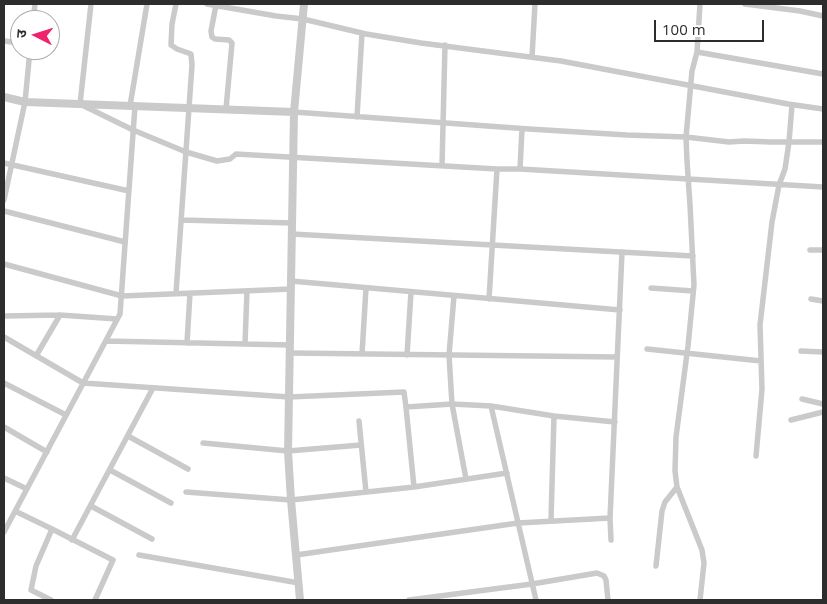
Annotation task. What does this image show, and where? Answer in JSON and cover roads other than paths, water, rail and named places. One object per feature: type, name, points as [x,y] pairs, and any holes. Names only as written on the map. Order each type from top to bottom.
[{"type":"street","points":[[80,104],[90,4]]},
{"type":"street","points":[[4,532],[120,314],[133,130],[132,106],[146,4]]},
{"type":"street","points":[[176,4],[170,45],[191,54],[192,65],[176,293]]},
{"type":"street","points":[[207,4],[303,19],[362,33],[421,43],[532,57],[792,105],[823,109]]},
{"type":"street","points":[[300,600],[290,500],[288,451],[294,112],[304,4]]},
{"type":"street","points":[[532,57],[535,4]]},
{"type":"street","points":[[700,4],[686,137],[693,256],[693,291],[676,437],[675,471],[676,487],[702,550],[704,563],[700,600]]},
{"type":"street","points":[[745,4],[823,16]]},
{"type":"street","points":[[216,5],[211,31],[212,36],[215,39],[229,40],[232,43],[226,109]]},
{"type":"street","points":[[357,116],[362,33]]},
{"type":"street","points":[[442,166],[445,45]]},
{"type":"street","points":[[696,52],[823,74]]},
{"type":"street","points":[[4,200],[25,102],[29,60]]},
{"type":"street","points":[[4,97],[25,102],[294,112],[522,129],[686,137],[729,142],[823,142]]},
{"type":"street","points":[[80,104],[133,130],[186,152],[217,161],[230,159],[236,154],[823,187]]},
{"type":"street","points":[[756,456],[762,389],[760,325],[772,222],[789,142],[792,105]]},
{"type":"street","points":[[520,169],[522,129]]},
{"type":"street","points":[[4,163],[129,191]]},
{"type":"street","points":[[489,299],[497,169]]},
{"type":"street","points":[[4,211],[125,242]]},
{"type":"street","points":[[181,220],[292,223]]},
{"type":"street","points":[[292,234],[693,256]]},
{"type":"street","points":[[810,250],[823,250]]},
{"type":"street","points":[[611,540],[610,518],[622,252]]},
{"type":"street","points":[[4,264],[122,296],[247,291],[291,285],[366,288],[620,310]]},
{"type":"street","points":[[362,354],[366,288]]},
{"type":"street","points":[[651,288],[693,291]]},
{"type":"street","points":[[245,344],[247,291]]},
{"type":"street","points":[[407,355],[411,292]]},
{"type":"street","points":[[187,343],[190,293]]},
{"type":"street","points":[[454,296],[449,355],[452,404],[466,479]]},
{"type":"street","points":[[811,299],[823,301]]},
{"type":"street","points":[[4,316],[60,315],[117,319]]},
{"type":"street","points":[[36,356],[60,315]]},
{"type":"street","points":[[4,337],[83,383],[289,397],[404,392],[414,487]]},
{"type":"street","points":[[106,341],[245,344],[362,354],[618,357]]},
{"type":"street","points":[[647,349],[761,362]]},
{"type":"street","points":[[801,351],[823,352]]},
{"type":"street","points":[[4,383],[66,415]]},
{"type":"street","points":[[72,540],[153,388]]},
{"type":"street","points":[[802,399],[823,404]]},
{"type":"street","points":[[406,407],[452,404],[491,406],[554,416],[614,422]]},
{"type":"street","points":[[491,406],[536,600]]},
{"type":"street","points":[[791,420],[823,412]]},
{"type":"street","points":[[551,520],[554,416]]},
{"type":"street","points":[[359,421],[366,492]]},
{"type":"street","points":[[4,427],[47,452]]},
{"type":"street","points":[[128,436],[188,468]]},
{"type":"street","points":[[203,443],[288,451],[361,445]]},
{"type":"street","points":[[110,470],[171,503]]},
{"type":"street","points":[[186,492],[290,500],[414,487],[507,473]]},
{"type":"street","points":[[4,478],[27,489]]},
{"type":"street","points":[[656,566],[662,511],[665,502],[676,487]]},
{"type":"street","points":[[91,506],[152,539]]},
{"type":"street","points":[[15,511],[113,560],[96,600]]},
{"type":"street","points":[[296,555],[518,523],[610,518]]},
{"type":"street","points":[[51,600],[41,598],[31,590],[36,566],[52,529]]},
{"type":"street","points":[[139,555],[299,583]]},
{"type":"street","points":[[409,600],[532,584],[597,573],[604,576],[606,580],[608,600]]}]
